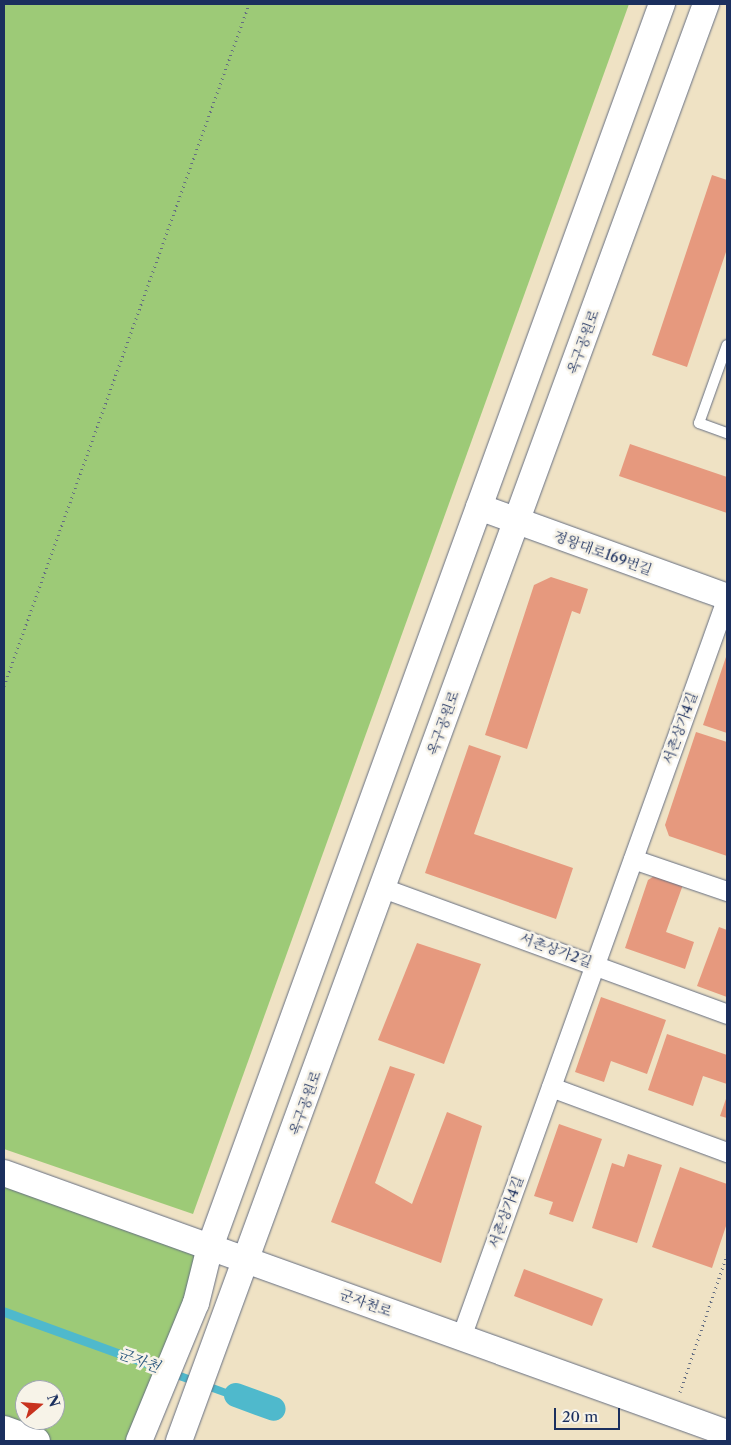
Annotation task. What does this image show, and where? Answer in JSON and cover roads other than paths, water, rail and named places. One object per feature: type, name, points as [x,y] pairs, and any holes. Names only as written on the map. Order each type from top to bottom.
[{"type":"street","points":[[145,1430],[196,1303],[210,1247],[662,4]]},
{"type":"street","name":"옥구공원로","points":[[182,1435],[706,4]]},
{"type":"street","name":"정왕대로169번길","points":[[479,507],[727,597]]},
{"type":"street","name":"서촌상가4길","points":[[461,1337],[727,597]]},
{"type":"street","points":[[633,859],[727,891]]},
{"type":"street","name":"서촌상가2길","points":[[383,888],[595,964],[727,1014]]},
{"type":"street","points":[[551,1087],[727,1152]]},
{"type":"street","name":"군자천로","points":[[4,1173],[727,1433]]},
{"type":"street","points":[[4,1429],[37,1441]]},
{"type":"lane","points":[[727,345],[699,423],[727,434]]},
{"type":"water","points":[[4,1307],[267,1404],[265,1411],[4,1317]]},
{"type":"waterway","name":"군자천","points":[[236,1395],[274,1409]]}]
